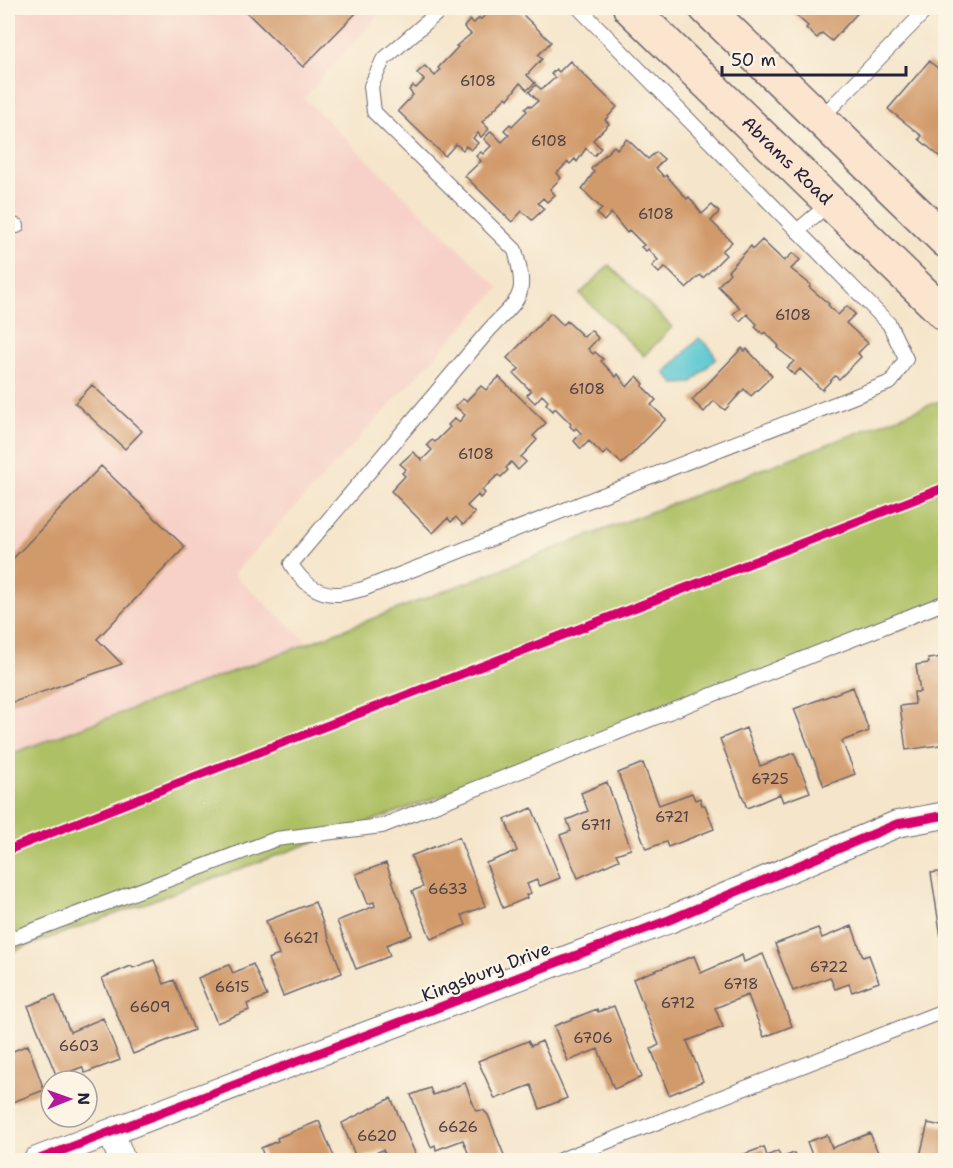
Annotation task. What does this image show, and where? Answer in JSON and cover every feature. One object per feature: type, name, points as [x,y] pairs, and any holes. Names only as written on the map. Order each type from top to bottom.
[{"type":"main road","name":"Abrams Road","points":[[630,8],[945,315]]},
{"type":"main road","points":[[706,8],[945,241]]},
{"type":"street","name":"Kingsbury Drive","points":[[37,1161],[669,920],[897,824],[945,815]]},
{"type":"street","points":[[111,1132],[122,1161]]},
{"type":"lane","points":[[443,8],[383,60],[371,87],[374,112],[515,250],[523,276],[519,298],[489,330],[291,564],[300,579],[318,590],[338,595],[363,589],[891,382],[906,358],[889,324],[579,8]]},
{"type":"lane","points":[[820,119],[928,8]]},
{"type":"lane","points":[[797,231],[830,203]]},
{"type":"lane","points":[[8,940],[276,839],[382,826],[945,602]]},
{"type":"lane","points":[[560,1161],[945,1010]]},
{"type":"shaded area","points":[[8,8],[385,8],[304,98],[499,288],[233,574],[309,643],[8,755]]},
{"type":"green space","points":[[609,265],[672,327],[644,356],[580,294]]},
{"type":"green space","points":[[945,399],[945,613],[8,953],[8,755],[309,643]]},
{"type":"water","points":[[699,338],[711,349],[716,358],[691,383],[675,384],[665,373]]},
{"type":"building","points":[[242,8],[361,8],[303,67]]},
{"type":"building","points":[[494,8],[516,8],[551,42],[538,55],[542,59],[527,75],[535,83],[527,90],[520,83],[508,99],[506,97],[482,122],[489,129],[481,137],[478,133],[473,138],[478,143],[471,150],[466,146],[463,150],[456,144],[445,156],[398,111],[413,95],[409,90],[413,86],[416,88],[424,80],[417,73],[425,66],[435,76],[440,70],[438,68],[458,47],[456,46],[471,34],[464,27],[470,20],[474,23]]},
{"type":"building","points":[[788,8],[862,8],[832,41],[822,33],[817,38],[806,28],[808,26]]},
{"type":"building","points":[[570,61],[617,107],[605,120],[609,124],[593,140],[601,148],[594,156],[586,148],[577,162],[575,159],[570,164],[568,162],[557,173],[561,178],[550,189],[555,195],[547,202],[543,198],[538,203],[544,209],[532,220],[522,211],[512,222],[465,176],[481,161],[476,156],[481,152],[483,154],[491,146],[484,139],[491,131],[502,142],[509,135],[504,130],[510,124],[512,126],[527,111],[525,109],[529,105],[531,107],[538,101],[529,92],[536,85],[541,89],[547,85],[555,78],[551,74],[556,69],[559,72]]},
{"type":"building","points":[[929,61],[946,75],[946,162],[919,139],[922,136],[888,109]]},
{"type":"building","points":[[627,139],[648,159],[656,152],[664,159],[656,168],[664,177],[666,175],[687,199],[689,197],[702,214],[712,205],[719,212],[711,221],[732,242],[722,251],[726,255],[703,278],[700,275],[686,288],[665,267],[659,273],[652,266],[658,260],[648,249],[646,251],[641,247],[644,245],[629,230],[627,233],[611,213],[604,221],[597,214],[602,209],[582,189],[594,172],[591,169],[614,146],[617,149]]},
{"type":"building","points":[[762,240],[784,261],[793,253],[800,260],[791,269],[811,285],[809,287],[838,315],[847,306],[855,314],[846,323],[868,343],[858,353],[861,357],[839,379],[835,376],[822,390],[800,369],[794,375],[787,368],[794,361],[777,348],[779,346],[765,332],[763,334],[755,327],[757,324],[747,314],[740,321],[733,314],[740,308],[718,286],[730,273],[728,271],[751,246],[753,249]]},
{"type":"building","points":[[551,313],[563,325],[567,321],[584,337],[591,330],[598,338],[588,349],[603,359],[601,361],[616,377],[618,374],[627,387],[637,376],[644,384],[642,386],[656,400],[651,405],[666,419],[622,464],[607,450],[603,455],[589,441],[581,449],[574,441],[581,433],[576,428],[574,430],[555,408],[553,411],[546,404],[548,401],[542,395],[535,403],[527,395],[531,391],[514,374],[519,369],[507,358]]},
{"type":"building","points":[[742,348],[745,351],[747,349],[772,376],[751,396],[744,389],[725,410],[714,401],[704,412],[692,400]]},
{"type":"building","points":[[499,377],[546,423],[533,436],[537,440],[521,457],[526,462],[518,470],[511,462],[506,468],[508,470],[501,477],[498,475],[482,490],[485,493],[480,498],[478,495],[467,506],[475,513],[463,525],[456,517],[451,522],[448,518],[433,533],[391,491],[405,476],[402,473],[406,469],[400,464],[413,452],[422,460],[432,450],[427,445],[432,440],[435,442],[450,427],[448,425],[455,418],[459,422],[465,415],[455,406],[463,399],[466,401],[481,386],[486,390]]},
{"type":"building","points":[[92,385],[142,431],[125,449],[75,403]]},
{"type":"building","points":[[101,466],[185,547],[97,639],[122,664],[8,704],[8,564]]},
{"type":"building","points":[[944,657],[946,744],[906,750],[900,706],[915,704],[914,692],[920,692],[916,665],[929,663],[928,659]]},
{"type":"building","points":[[853,687],[869,731],[842,741],[855,774],[824,786],[794,709]]},
{"type":"building","points":[[746,728],[760,766],[794,753],[810,792],[783,802],[780,794],[747,808],[720,739]]},
{"type":"building","points":[[643,763],[659,805],[692,793],[695,800],[700,798],[702,805],[705,805],[714,829],[668,847],[666,842],[646,849],[618,773]]},
{"type":"building","points":[[607,782],[631,849],[616,854],[619,860],[578,878],[560,835],[571,831],[567,820],[588,811],[581,793]]},
{"type":"building","points":[[532,808],[560,878],[540,886],[537,880],[527,884],[531,893],[526,895],[527,898],[503,908],[486,863],[517,851],[505,819]]},
{"type":"building","points":[[459,837],[485,906],[462,915],[466,925],[431,939],[412,891],[423,887],[411,856]]},
{"type":"building","points":[[386,863],[412,935],[386,945],[390,956],[356,969],[337,921],[375,906],[374,902],[368,904],[356,874]]},
{"type":"building","points":[[946,871],[946,950],[943,950],[931,873]]},
{"type":"building","points":[[315,902],[342,973],[283,996],[268,959],[279,955],[266,921]]},
{"type":"building","points":[[852,926],[863,957],[869,955],[879,982],[852,992],[849,984],[835,989],[830,977],[793,991],[775,944],[818,928],[822,938]]},
{"type":"building","points":[[763,954],[792,1026],[764,1037],[748,995],[715,1008],[723,1027],[687,1041],[703,1081],[669,1095],[651,1049],[659,1045],[633,979],[694,956],[701,973],[742,955],[744,962]]},
{"type":"building","points":[[154,960],[164,984],[174,980],[194,1030],[133,1054],[102,978],[131,966],[133,968]]},
{"type":"building","points":[[253,964],[267,996],[247,1004],[249,1010],[217,1023],[198,978],[229,965],[233,973]]},
{"type":"building","points":[[55,995],[70,1032],[103,1018],[120,1060],[96,1069],[83,1069],[82,1067],[54,1069],[28,1006]]},
{"type":"building","points":[[614,1006],[642,1077],[614,1089],[598,1049],[568,1061],[554,1026],[597,1009],[598,1012]]},
{"type":"building","points":[[528,1041],[531,1046],[542,1041],[567,1098],[540,1109],[531,1085],[495,1099],[478,1061]]},
{"type":"building","points":[[28,1045],[39,1076],[39,1092],[8,1104],[8,1064],[11,1062],[8,1053]]},
{"type":"building","points":[[465,1083],[476,1111],[483,1110],[488,1115],[506,1160],[471,1160],[463,1140],[436,1150],[435,1145],[431,1147],[411,1095],[430,1088],[433,1095]]},
{"type":"building","points":[[391,1098],[418,1160],[388,1160],[383,1150],[357,1160],[342,1123]]},
{"type":"building","points":[[319,1121],[334,1157],[325,1160],[265,1160],[261,1148],[278,1141],[277,1138]]},
{"type":"building","points":[[928,1123],[946,1127],[946,1160],[919,1160]]},
{"type":"building","points":[[870,1133],[881,1160],[814,1160],[807,1142],[827,1135],[832,1148]]},
{"type":"building","points":[[764,1147],[767,1156],[778,1151],[781,1158],[794,1153],[797,1160],[728,1160]]},
{"type":"cycle path","points":[[8,850],[946,487]]},
{"type":"cycle path","points":[[37,1160],[669,920],[897,824],[946,815]]}]
